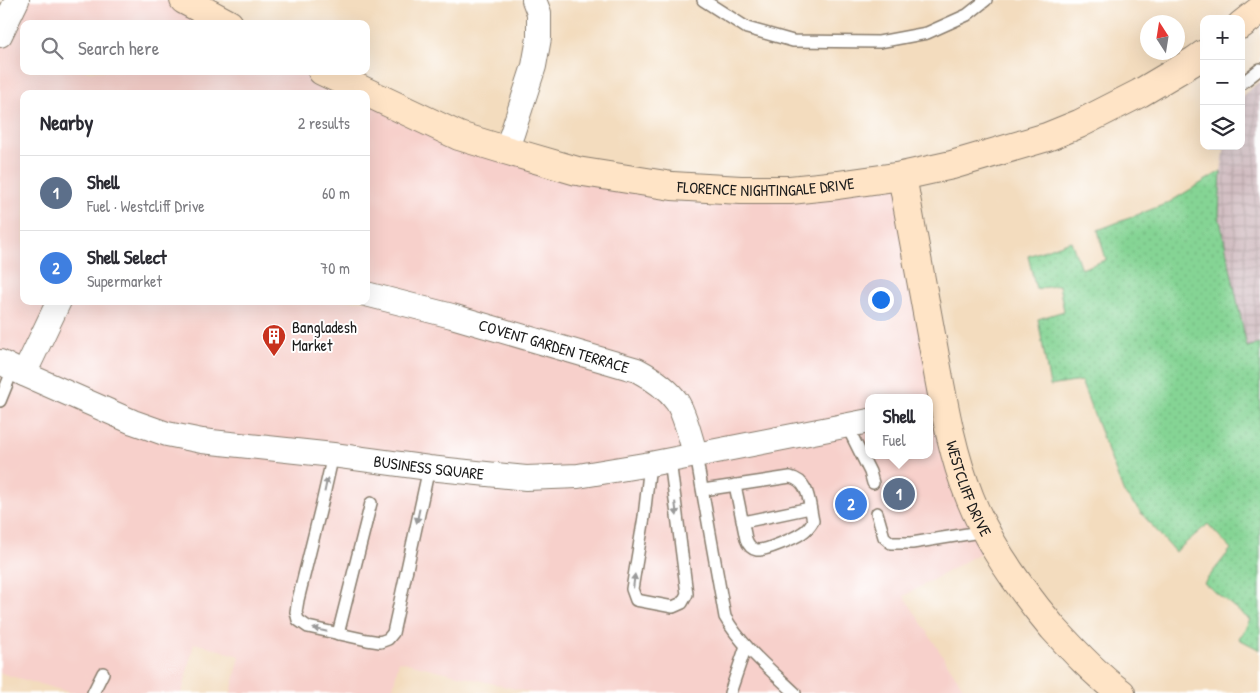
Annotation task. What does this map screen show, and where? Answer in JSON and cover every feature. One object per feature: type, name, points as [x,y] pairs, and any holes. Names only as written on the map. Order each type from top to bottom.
[{"type":"street","points":[[0,35],[17,0]]},
{"type":"street","points":[[184,0],[222,20]]},
{"type":"street","points":[[505,150],[534,66],[539,38],[539,13],[534,0]]},
{"type":"street","points":[[1245,22],[1260,10]]},
{"type":"street","name":"FLORENCE NIGHTINGALE DRIVE","points":[[370,94],[459,136],[577,171],[672,186],[741,190],[790,190],[838,186],[902,176],[952,165],[1047,136],[1079,124],[1140,93],[1200,57]]},
{"type":"street","name":"FLORENCE NIGHTINGALE DRIVE","points":[[330,75],[362,90]]},
{"type":"street","name":"WESTCLIFF DRIVE","points":[[902,176],[936,406],[970,499],[1010,573],[1036,608],[1067,643],[1111,686],[1122,693]]},
{"type":"street","name":"COVENT GARDEN TERRACE","points":[[370,295],[452,316],[637,370],[657,382],[677,403],[686,422],[696,455]]},
{"type":"street","points":[[12,369],[56,305]]},
{"type":"street","name":"BUSINESS SQUARE","points":[[12,369],[133,422],[167,434],[202,441],[526,478],[578,476],[858,423]]},
{"type":"lane","points":[[703,0],[747,28],[793,41],[879,42],[927,33],[968,15],[986,0]]},
{"type":"lane","points":[[1245,81],[1260,69]]},
{"type":"lane","points":[[0,401],[12,369]]},
{"type":"lane","points":[[858,423],[865,452]]},
{"type":"lane","points":[[332,455],[298,600],[296,612],[298,620],[308,627],[380,642],[388,639],[393,633],[429,468]]},
{"type":"lane","points":[[696,455],[725,617],[734,632],[746,646],[795,693]]},
{"type":"lane","points":[[867,459],[873,483]]},
{"type":"lane","points":[[660,462],[687,594],[682,603],[673,607],[636,600],[632,589],[660,462]]},
{"type":"lane","points":[[703,490],[735,485],[790,477],[797,478],[803,484],[807,493],[813,521],[803,533],[773,546],[760,550],[754,549],[749,546],[746,539],[735,485]]},
{"type":"lane","points":[[338,634],[371,503]]},
{"type":"lane","points":[[742,522],[810,508]]},
{"type":"lane","points":[[877,513],[884,537],[891,543],[912,543],[986,531]]},
{"type":"lane","points":[[730,693],[746,646]]},
{"type":"lane","points":[[94,693],[103,673]]},
{"type":"lane","points":[[778,693],[782,681]]},
{"type":"shaded area","points":[[18,0],[184,0],[222,20],[20,20],[20,75],[332,75],[364,90],[20,90],[20,305],[370,305],[370,93],[430,121],[672,186],[903,175],[945,405],[996,544],[904,596],[968,693],[532,693],[399,661],[392,693],[231,693],[240,656],[194,643],[182,693],[72,693],[0,673],[0,36]]},
{"type":"shaded area","points":[[1260,81],[1260,344],[1247,347],[1219,216],[1221,171],[1224,150],[1245,150],[1245,94]]},
{"type":"green space","points":[[1221,171],[1219,216],[1247,347],[1260,344],[1260,650],[1239,639],[1250,620],[1204,583],[1231,549],[1208,524],[1175,552],[1124,493],[1081,381],[1050,386],[1038,319],[1064,311],[1059,285],[1036,289],[1028,256],[1071,241],[1081,269],[1106,260],[1098,230],[1168,203]]},
{"type":"place","name":"Bangladesh Market","points":[[274,357]]},
{"type":"place","name":"Shell","points":[[899,494]]},
{"type":"place","name":"Shell Select","points":[[851,504]]}]
